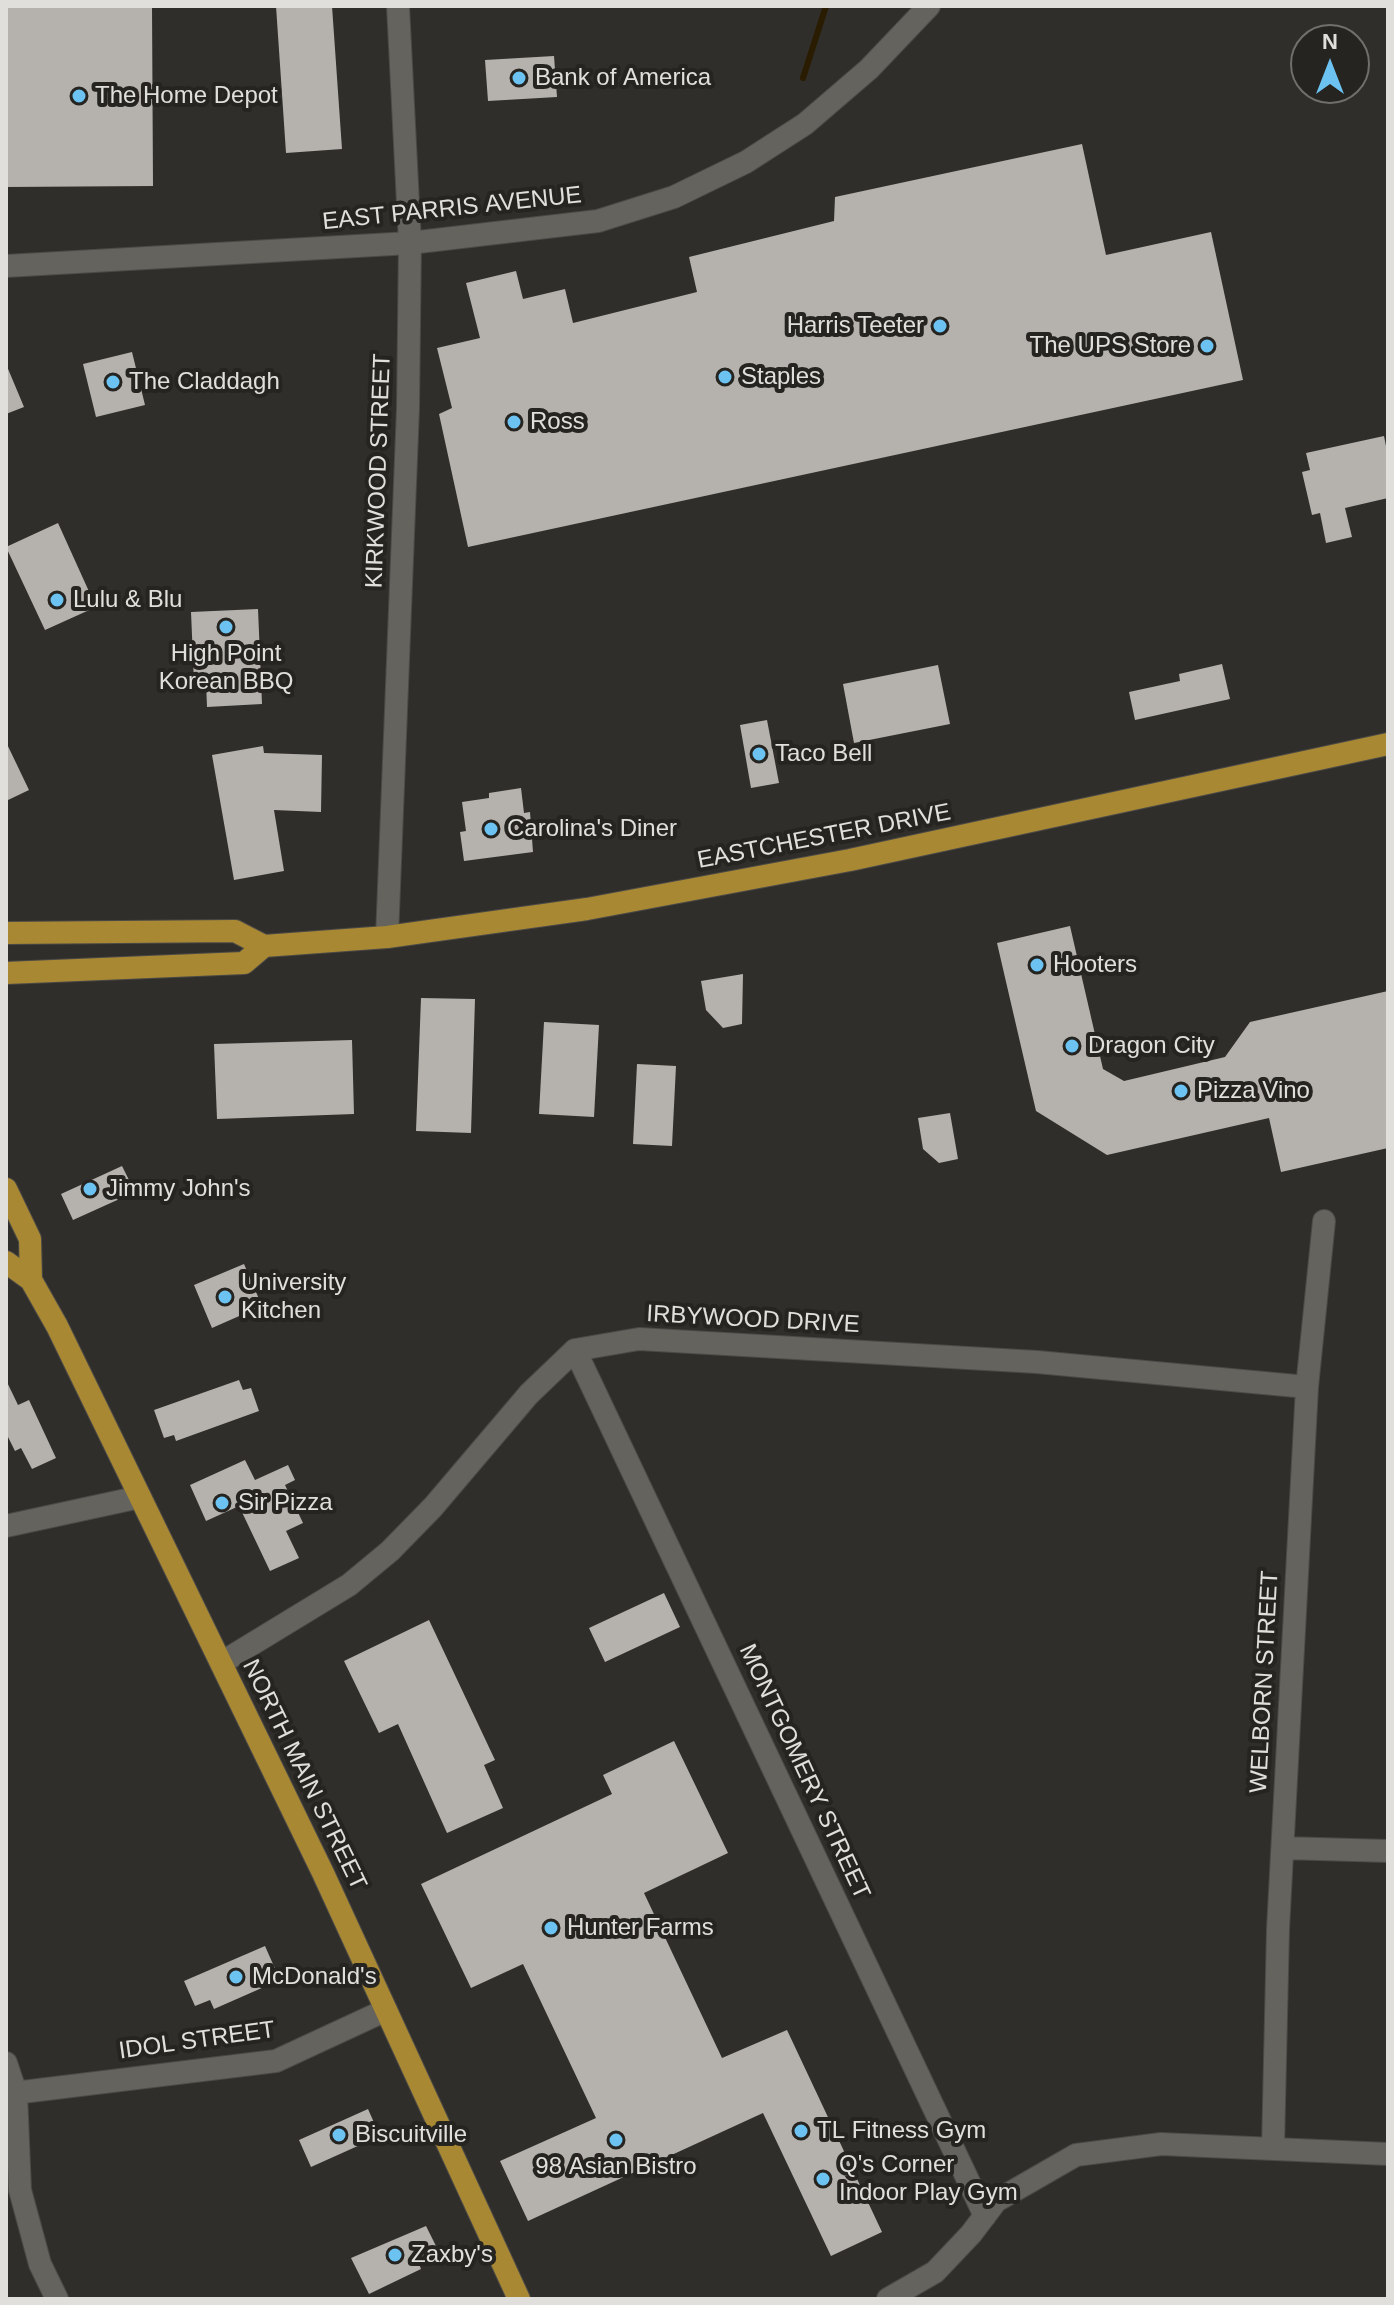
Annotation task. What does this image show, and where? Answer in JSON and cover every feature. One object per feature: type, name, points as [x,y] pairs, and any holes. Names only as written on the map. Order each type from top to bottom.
[{"type":"main road","name":"EASTCHESTER DRIVE","points":[[6,933],[235,931],[264,946],[387,937],[587,909],[838,862],[1388,744]]},
{"type":"main road","name":"EASTCHESTER DRIVE","points":[[6,973],[244,963],[264,946]]},
{"type":"main road","points":[[6,981],[52,981],[65,972]]},
{"type":"main road","name":"NORTH MAIN STREET","points":[[6,1189],[30,1239],[31,1280],[221,1663],[519,2299]]},
{"type":"main road","name":"NORTH MAIN STREET","points":[[6,1262],[31,1280]]},
{"type":"street","name":"KIRKWOOD STREET","points":[[387,937],[408,408],[410,243],[398,6]]},
{"type":"street","name":"EAST PARRIS AVENUE","points":[[6,266],[410,243],[575,225],[674,197],[746,162],[805,124],[869,69],[929,6]]},
{"type":"street","name":"WELBORN STREET","points":[[1273,2148],[1283,1848],[1307,1387],[1324,1221]]},
{"type":"street","name":"IRBYWOOD DRIVE","points":[[575,1350],[639,1339],[1037,1362],[1307,1387]]},
{"type":"street","points":[[221,1663],[349,1585],[390,1551],[433,1507],[529,1394],[575,1350]]},
{"type":"street","name":"MONTGOMERY STREET","points":[[575,1350],[985,2216]]},
{"type":"street","points":[[6,1526],[140,1497]]},
{"type":"street","points":[[1283,1848],[1388,1851]]},
{"type":"street","name":"IDOL STREET","points":[[11,2094],[276,2061],[386,2010]]},
{"type":"street","points":[[6,2063],[20,2190],[40,2264],[57,2299]]},
{"type":"street","points":[[888,2299],[935,2272],[996,2201],[1076,2155],[1161,2144],[1388,2154]]},
{"type":"building","name":"The Home Depot","points":[[6,6],[152,6],[153,186],[6,187]]},
{"type":"building","points":[[276,6],[332,6],[342,149],[286,153]]},
{"type":"building","points":[[554,56],[557,97],[488,101],[485,60]]},
{"type":"building","points":[[1082,144],[1106,255],[1211,232],[1243,380],[468,547],[439,414],[452,408],[437,348],[480,338],[466,283],[516,271],[523,299],[565,289],[573,323],[697,292],[689,257],[834,221],[835,197]]},
{"type":"building","points":[[132,352],[145,405],[96,417],[83,364]]},
{"type":"building","points":[[6,364],[24,407],[6,414]]},
{"type":"building","points":[[1384,436],[1388,456],[1388,498],[1345,508],[1352,537],[1326,543],[1320,513],[1312,515],[1302,472],[1310,470],[1306,453]]},
{"type":"building","points":[[58,523],[96,607],[45,630],[6,547]]},
{"type":"building","points":[[258,609],[262,704],[207,707],[206,682],[194,682],[191,612]]},
{"type":"building","points":[[1222,664],[1230,699],[1135,720],[1129,692],[1180,681],[1179,674]]},
{"type":"building","points":[[938,665],[950,724],[854,743],[843,684]]},
{"type":"building","name":"Taco Bell","points":[[767,720],[779,783],[751,788],[740,725]]},
{"type":"building","points":[[6,742],[29,790],[6,801]]},
{"type":"building","points":[[263,746],[264,753],[322,755],[321,812],[274,810],[284,871],[234,880],[212,755]]},
{"type":"building","points":[[521,788],[524,813],[530,812],[533,852],[464,861],[460,832],[466,831],[462,802],[489,798],[489,793]]},
{"type":"building","points":[[1070,926],[1103,1069],[1124,1081],[1225,1057],[1250,1022],[1388,991],[1388,1148],[1281,1172],[1269,1118],[1107,1155],[1036,1111],[997,943]]},
{"type":"building","points":[[743,974],[742,1024],[723,1028],[706,1010],[701,981]]},
{"type":"building","points":[[421,998],[475,999],[471,1133],[416,1131]]},
{"type":"building","points":[[544,1022],[599,1025],[594,1117],[539,1114]]},
{"type":"building","points":[[352,1040],[354,1114],[217,1119],[214,1044]]},
{"type":"building","points":[[637,1064],[676,1066],[672,1146],[633,1144]]},
{"type":"building","points":[[950,1113],[958,1159],[939,1163],[923,1149],[918,1118]]},
{"type":"building","points":[[122,1166],[135,1192],[73,1220],[61,1194]]},
{"type":"building","points":[[244,1264],[262,1306],[212,1328],[194,1285]]},
{"type":"building","points":[[6,1380],[18,1405],[29,1400],[56,1458],[32,1469],[21,1448],[15,1451],[6,1433]]},
{"type":"building","points":[[239,1380],[243,1390],[251,1388],[259,1411],[176,1441],[174,1435],[164,1438],[154,1410]]},
{"type":"building","points":[[245,1460],[255,1480],[288,1465],[295,1480],[285,1485],[303,1523],[286,1531],[299,1558],[270,1571],[239,1506],[206,1521],[190,1485]]},
{"type":"building","points":[[664,1593],[680,1627],[605,1662],[589,1628]]},
{"type":"building","points":[[429,1620],[495,1760],[484,1765],[503,1808],[447,1833],[398,1724],[379,1733],[344,1661]]},
{"type":"building","name":"Hunter Farms","points":[[674,1741],[728,1853],[644,1893],[722,2058],[787,2030],[882,2232],[831,2256],[763,2113],[528,2221],[500,2161],[596,2118],[523,1964],[471,1988],[421,1884],[612,1794],[603,1775]]},
{"type":"building","points":[[265,1946],[280,1980],[214,2009],[210,2000],[195,2006],[184,1981]]},
{"type":"building","points":[[368,2109],[380,2136],[311,2167],[299,2140]]},
{"type":"building","points":[[426,2226],[440,2254],[419,2264],[421,2269],[369,2294],[351,2258]]},
{"type":"waterway","points":[[803,78],[826,6]]},
{"type":"place","name":"Bank of America","points":[[519,78]]},
{"type":"place","name":"The Home Depot","points":[[79,96]]},
{"type":"place","name":"Harris Teeter","points":[[940,326]]},
{"type":"place","name":"The UPS Store","points":[[1207,346]]},
{"type":"place","name":"Staples","points":[[725,377]]},
{"type":"place","name":"The Claddagh","points":[[113,382]]},
{"type":"place","name":"Ross","points":[[514,422]]},
{"type":"place","name":"Lulu & Blu","points":[[57,600]]},
{"type":"place","name":"High Point Korean BBQ","points":[[226,627]]},
{"type":"place","name":"Taco Bell","points":[[759,754]]},
{"type":"place","name":"Carolina's Diner","points":[[491,829]]},
{"type":"place","name":"Hooters","points":[[1037,965]]},
{"type":"place","name":"Dragon City","points":[[1072,1046]]},
{"type":"place","name":"Pizza Vino","points":[[1181,1091]]},
{"type":"place","name":"Jimmy John's","points":[[90,1189]]},
{"type":"place","name":"University Kitchen","points":[[225,1297]]},
{"type":"place","name":"Sir Pizza","points":[[222,1503]]},
{"type":"place","name":"Hunter Farms","points":[[551,1928]]},
{"type":"place","name":"McDonald's","points":[[236,1977]]},
{"type":"place","name":"TL Fitness Gym","points":[[801,2131]]},
{"type":"place","name":"Biscuitville","points":[[339,2135]]},
{"type":"place","name":"98 Asian Bistro","points":[[616,2140]]},
{"type":"place","name":"Q's Corner Indoor Play Gym","points":[[823,2179]]},
{"type":"place","name":"Zaxby's","points":[[395,2255]]}]
